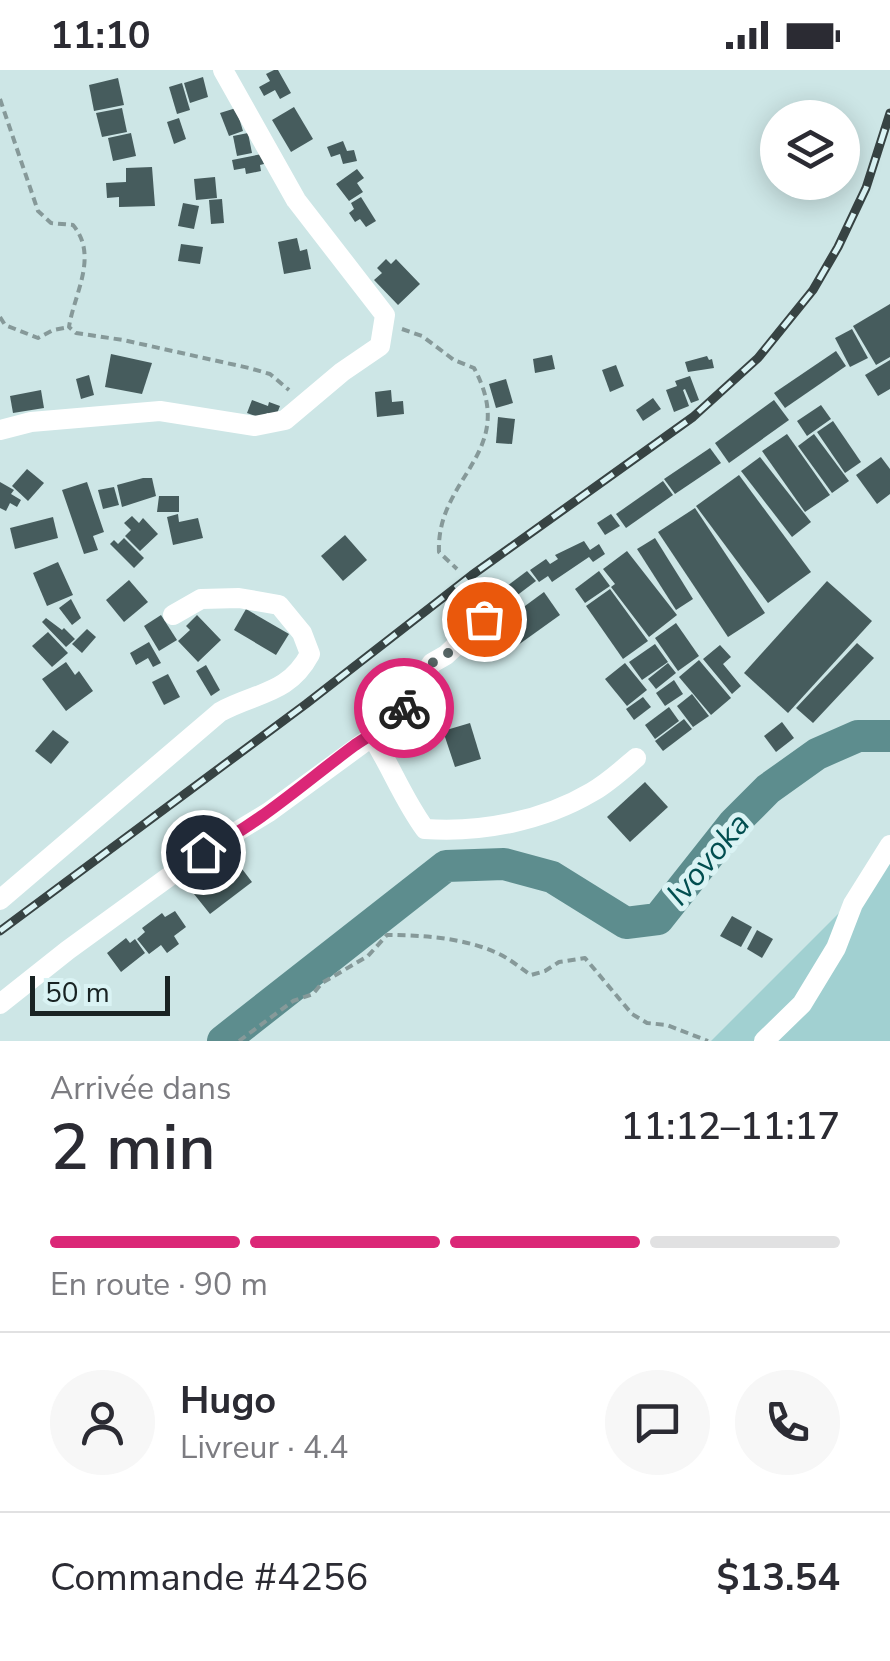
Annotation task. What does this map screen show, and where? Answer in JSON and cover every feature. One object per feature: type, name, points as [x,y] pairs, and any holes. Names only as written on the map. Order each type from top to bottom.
[{"type":"street","points":[[0,430],[46,421],[160,411],[256,426],[286,420],[380,346],[385,316],[296,200],[222,70]]},
{"type":"street","points":[[0,900],[220,712],[277,690],[302,669],[310,654],[302,634],[279,606],[239,598],[201,599],[173,614]]},
{"type":"street","points":[[0,1004],[203,852],[284,801],[396,719],[432,663],[484,619]]},
{"type":"street","points":[[371,735],[405,801],[425,829],[453,830],[508,823],[557,809],[595,791],[636,758]]},
{"type":"street","points":[[764,1041],[802,1004],[836,948],[853,904],[890,845]]},
{"type":"path","points":[[0,99],[38,211],[51,223],[74,224],[81,234],[85,262],[69,328]]},
{"type":"path","points":[[0,317],[5,326],[38,338],[53,330],[69,328],[76,333],[270,374],[302,404]]},
{"type":"path","points":[[384,320],[422,336],[454,360],[474,368],[487,399],[489,414],[483,444],[441,520],[439,552],[456,569]]},
{"type":"path","points":[[239,1041],[293,1001],[313,994],[322,983],[368,956],[387,936],[413,935],[479,946],[531,974],[545,972],[559,962],[584,958],[632,1014],[648,1023],[666,1025],[708,1041]]},
{"type":"shaded area","points":[[890,862],[890,1041],[711,1041]]},
{"type":"building","points":[[278,70],[291,93],[280,99],[275,90],[264,96],[259,87],[270,81],[266,74]]},
{"type":"building","points":[[203,77],[208,97],[190,103],[184,83]]},
{"type":"building","points":[[118,78],[124,105],[94,111],[89,85]]},
{"type":"building","points":[[182,83],[190,110],[177,114],[169,87]]},
{"type":"building","points":[[294,107],[313,139],[291,152],[272,120]]},
{"type":"building","points":[[122,108],[127,132],[102,137],[96,113]]},
{"type":"building","points":[[236,108],[243,131],[229,136],[220,113]]},
{"type":"building","points":[[179,118],[186,139],[174,144],[167,122]]},
{"type":"building","points":[[131,133],[136,156],[113,161],[108,138]]},
{"type":"building","points":[[248,133],[252,153],[237,156],[233,136]]},
{"type":"building","points":[[343,141],[347,151],[354,150],[357,161],[343,164],[340,154],[331,157],[327,147]]},
{"type":"building","points":[[262,154],[261,171],[246,174],[245,168],[234,170],[232,160]]},
{"type":"building","points":[[152,167],[155,206],[119,207],[119,197],[107,198],[106,183],[126,182],[126,168]]},
{"type":"building","points":[[357,169],[364,178],[357,183],[363,192],[349,201],[336,184]]},
{"type":"building","points":[[215,177],[217,198],[196,200],[194,179]]},
{"type":"building","points":[[361,197],[376,221],[366,227],[360,219],[355,222],[349,213],[354,209],[351,203]]},
{"type":"building","points":[[222,199],[224,223],[211,224],[209,200]]},
{"type":"building","points":[[183,203],[199,206],[194,229],[178,226]]},
{"type":"building","points":[[297,238],[300,251],[307,249],[311,269],[284,274],[278,242]]},
{"type":"building","points":[[181,244],[203,247],[200,264],[178,261]]},
{"type":"building","points":[[386,259],[391,264],[396,259],[420,284],[398,305],[374,280],[382,273],[377,268]]},
{"type":"building","points":[[890,304],[890,357],[876,365],[853,326]]},
{"type":"building","points":[[852,329],[868,358],[850,367],[835,338]]},
{"type":"building","points":[[836,351],[846,366],[785,408],[774,393]]},
{"type":"building","points":[[111,354],[152,363],[142,394],[105,387]]},
{"type":"building","points":[[552,355],[555,369],[535,373],[533,359]]},
{"type":"building","points":[[707,356],[714,368],[688,372],[685,362]]},
{"type":"building","points":[[890,360],[890,389],[878,396],[865,375]]},
{"type":"building","points":[[616,365],[624,386],[610,392],[602,370]]},
{"type":"building","points":[[89,375],[94,395],[81,399],[76,379]]},
{"type":"building","points":[[690,376],[699,400],[691,403],[685,389],[689,406],[674,412],[666,390],[677,386],[675,381]]},
{"type":"building","points":[[506,379],[513,403],[496,408],[489,384]]},
{"type":"building","points":[[41,390],[44,408],[13,413],[10,396]]},
{"type":"building","points":[[391,390],[392,402],[403,401],[404,414],[377,417],[375,392]]},
{"type":"building","points":[[653,398],[661,409],[643,421],[636,410]]},
{"type":"building","points":[[252,400],[280,406],[276,416],[267,413],[264,419],[247,413]]},
{"type":"building","points":[[774,400],[789,420],[729,463],[715,443]]},
{"type":"building","points":[[821,405],[831,419],[807,436],[797,421]]},
{"type":"building","points":[[498,417],[515,419],[512,444],[496,443]]},
{"type":"building","points":[[833,421],[861,462],[845,473],[817,432]]},
{"type":"building","points":[[787,434],[830,495],[805,512],[762,451]]},
{"type":"building","points":[[814,434],[849,481],[832,493],[798,446]]},
{"type":"building","points":[[710,448],[721,463],[675,494],[664,479]]},
{"type":"building","points":[[760,457],[811,522],[792,537],[741,471]]},
{"type":"building","points":[[881,457],[890,469],[890,494],[877,504],[856,475]]},
{"type":"building","points":[[27,469],[44,483],[28,501],[12,486]]},
{"type":"building","points":[[739,475],[811,572],[768,603],[696,506]]},
{"type":"building","points":[[152,478],[156,496],[122,507],[117,485]]},
{"type":"building","points":[[663,481],[673,495],[626,528],[616,514]]},
{"type":"building","points":[[0,482],[14,490],[11,494],[21,500],[17,507],[10,503],[6,511],[0,508]]},
{"type":"building","points":[[87,482],[104,532],[93,536],[98,550],[84,554],[62,490]]},
{"type":"building","points":[[114,487],[119,505],[103,509],[98,490]]},
{"type":"building","points":[[159,496],[179,496],[179,512],[157,512]]},
{"type":"building","points":[[695,508],[765,613],[728,637],[658,532]]},
{"type":"building","points":[[178,514],[179,522],[198,518],[203,538],[173,545],[167,517]]},
{"type":"building","points":[[611,514],[620,526],[605,535],[597,523]]},
{"type":"building","points":[[132,516],[139,523],[143,518],[158,534],[140,551],[125,536],[131,530],[124,523]]},
{"type":"building","points":[[53,517],[58,538],[15,549],[10,528]]},
{"type":"building","points":[[345,535],[367,560],[343,581],[321,556]]},
{"type":"building","points":[[124,538],[144,558],[134,568],[110,544],[114,540],[118,544]]},
{"type":"building","points":[[655,538],[693,599],[676,610],[637,549]]},
{"type":"building","points":[[584,541],[590,550],[599,544],[605,554],[593,562],[589,557],[552,582],[548,576],[539,582],[530,570],[546,559],[550,564],[558,559],[555,555]]},
{"type":"building","points":[[627,551],[677,615],[649,637],[611,587],[615,584],[603,569]]},
{"type":"building","points":[[58,562],[73,595],[47,606],[33,573]]},
{"type":"building","points":[[527,571],[536,581],[495,612],[487,601]]},
{"type":"building","points":[[599,571],[610,586],[585,603],[575,589]]},
{"type":"building","points":[[129,580],[148,602],[124,622],[106,600]]},
{"type":"building","points":[[827,581],[872,621],[788,713],[744,673]]},
{"type":"building","points":[[610,589],[648,641],[623,659],[586,606]]},
{"type":"building","points":[[544,592],[560,615],[507,653],[491,631]]},
{"type":"building","points":[[71,599],[81,618],[72,625],[59,608]]},
{"type":"building","points":[[246,609],[289,634],[276,655],[234,630]]},
{"type":"building","points":[[161,615],[177,640],[159,651],[144,626]]},
{"type":"building","points":[[197,615],[221,640],[198,662],[178,641],[190,630],[186,626]]},
{"type":"building","points":[[46,618],[75,639],[66,647],[42,622]]},
{"type":"building","points":[[676,623],[699,656],[678,671],[655,638]]},
{"type":"building","points":[[87,629],[96,637],[82,653],[72,644]]},
{"type":"building","points":[[48,632],[68,653],[52,667],[32,646]]},
{"type":"building","points":[[149,642],[161,663],[153,667],[148,658],[136,665],[130,653]]},
{"type":"building","points":[[857,643],[874,658],[813,723],[796,708]]},
{"type":"building","points":[[655,644],[668,662],[642,680],[629,662]]},
{"type":"building","points":[[720,645],[731,657],[723,664],[741,686],[732,694],[703,659]]},
{"type":"building","points":[[699,660],[731,698],[711,715],[679,677]]},
{"type":"building","points":[[66,662],[75,675],[79,671],[93,691],[66,711],[42,679]]},
{"type":"building","points":[[625,663],[647,690],[627,706],[605,679]]},
{"type":"building","points":[[668,663],[676,673],[656,689],[648,679]]},
{"type":"building","points":[[206,665],[220,690],[211,696],[196,671]]},
{"type":"building","points":[[168,674],[180,697],[164,705],[152,682]]},
{"type":"building","points":[[674,680],[683,694],[665,706],[656,693]]},
{"type":"building","points":[[692,694],[709,716],[693,727],[677,706]]},
{"type":"building","points":[[643,697],[651,707],[634,720],[626,709]]},
{"type":"building","points":[[669,707],[679,721],[655,739],[645,725]]},
{"type":"building","points":[[684,719],[692,729],[663,751],[655,741]]},
{"type":"building","points":[[782,722],[794,738],[776,752],[764,736]]},
{"type":"building","points":[[470,723],[481,759],[455,767],[443,731]]},
{"type":"building","points":[[53,730],[69,742],[51,764],[35,751]]},
{"type":"building","points":[[645,782],[668,807],[630,842],[607,817]]},
{"type":"building","points":[[236,861],[252,882],[210,914],[194,894],[204,886],[200,882],[206,877],[210,881]]},
{"type":"building","points":[[175,911],[186,927],[174,936],[179,944],[167,953],[161,945],[149,954],[137,939],[145,932],[142,928],[162,913],[165,917]]},
{"type":"building","points":[[732,916],[752,927],[741,947],[720,936]]},
{"type":"building","points":[[757,930],[773,939],[762,958],[747,949]]},
{"type":"building","points":[[126,938],[130,943],[135,939],[145,953],[121,972],[107,953]]},
{"type":"waterway","name":"Ivovoka","points":[[223,1041],[446,866],[504,864],[552,877],[626,923],[658,919],[734,823],[768,789],[817,754],[858,736],[890,736]]},
{"type":"railway","points":[[0,931],[306,704],[472,575],[693,417],[758,358],[813,290],[838,247],[866,188],[890,113]]},
{"type":"way so far","points":[[404,708],[432,663],[484,619]]},
{"type":"route","points":[[203,852],[292,796],[396,719],[404,708]]}]
